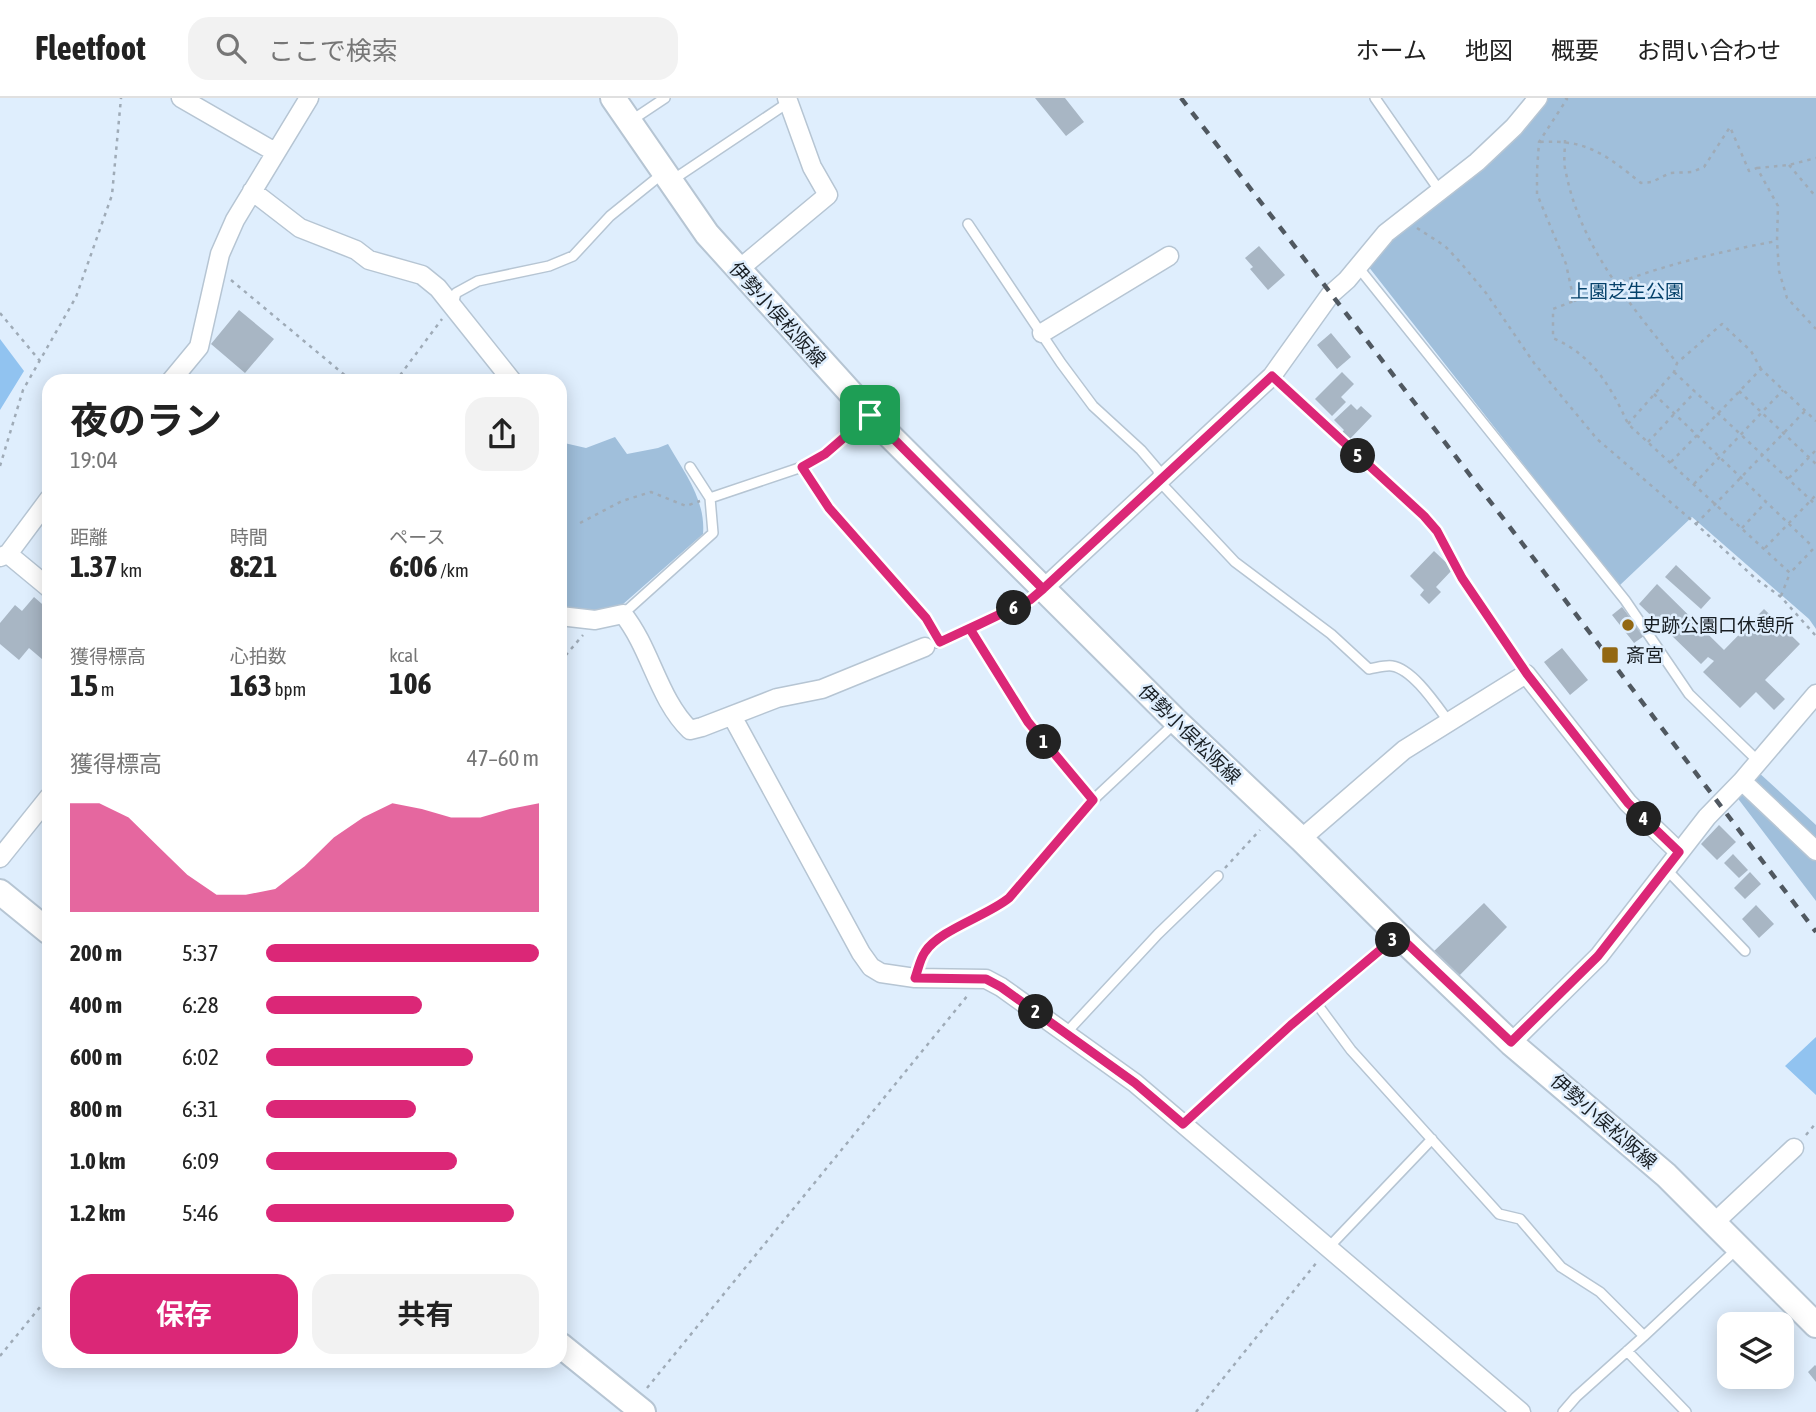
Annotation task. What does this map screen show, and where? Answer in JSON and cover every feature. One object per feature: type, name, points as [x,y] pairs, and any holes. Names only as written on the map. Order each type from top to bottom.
[{"type":"main road","name":"伊勢小俣松阪線","points":[[612,98],[707,234],[870,415],[1177,722],[1398,935],[1511,1042],[1615,1128],[1740,1247],[1816,1325]]},
{"type":"main road","points":[[0,892],[42,926]]},
{"type":"main road","points":[[567,1351],[633,1408]]},
{"type":"street","points":[[181,98],[275,152]]},
{"type":"street","points":[[177,374],[200,346],[220,254],[234,220],[309,98]]},
{"type":"street","points":[[1043,589],[1272,376],[1330,295],[1387,233],[1477,162],[1514,127],[1538,98]]},
{"type":"street","points":[[738,271],[828,195],[812,167],[788,100]]},
{"type":"street","points":[[252,191],[300,228],[356,250],[369,260],[422,275],[438,288],[507,374]]},
{"type":"street","points":[[1042,333],[1169,257]]},
{"type":"street","points":[[42,508],[4,556],[42,583]]},
{"type":"street","points":[[567,616],[595,620],[623,614],[634,627],[677,717],[690,730],[777,698],[822,689],[933,645]]},
{"type":"street","points":[[1301,839],[1404,750],[1527,674],[1628,803],[1679,852]]},
{"type":"street","points":[[1511,1042],[1598,956],[1706,817],[1742,781],[1816,694]]},
{"type":"street","points":[[732,716],[871,967],[881,973],[915,978],[986,979],[1001,987],[1135,1083],[1521,1412]]},
{"type":"street","points":[[1742,781],[1816,851]]},
{"type":"street","points":[[0,858],[42,806]]},
{"type":"street","points":[[1715,1223],[1794,1148]]},
{"type":"lane","points":[[628,122],[665,98]]},
{"type":"lane","points":[[1375,98],[1439,190]]},
{"type":"lane","points":[[453,306],[456,293],[478,281],[549,266],[573,256],[610,216],[788,100]]},
{"type":"lane","points":[[968,224],[1093,406],[1141,450],[1158,470],[1159,481],[1235,562],[1331,634],[1369,669],[1391,665],[1402,669],[1423,688],[1449,722]]},
{"type":"lane","points":[[1358,267],[1625,600],[1689,694],[1758,761]]},
{"type":"lane","points":[[1272,376],[1437,531],[1462,578],[1527,674]]},
{"type":"lane","points":[[710,498],[802,467],[825,454],[870,415]]},
{"type":"lane","points":[[623,614],[713,533],[710,498],[690,467]]},
{"type":"lane","points":[[802,467],[829,508],[926,618],[933,645],[1030,600],[1043,589]]},
{"type":"lane","points":[[970,629],[1028,722],[1093,800]]},
{"type":"lane","points":[[915,978],[925,951],[947,934],[998,907],[1009,898],[1093,800],[1177,722]]},
{"type":"lane","points":[[1666,869],[1745,951]]},
{"type":"lane","points":[[1066,1033],[1158,934],[1217,876]]},
{"type":"lane","points":[[1183,1124],[1291,1025],[1398,935]]},
{"type":"lane","points":[[1317,1004],[1351,1050],[1499,1214],[1520,1219],[1561,1266],[1600,1292],[1644,1336]]},
{"type":"lane","points":[[1328,1248],[1432,1139]]},
{"type":"lane","points":[[1563,1412],[1740,1247]]},
{"type":"lane","points":[[1627,1351],[1686,1412]]},
{"type":"path","points":[[0,466],[23,390],[76,296],[112,195],[121,98]]},
{"type":"path","points":[[1565,98],[1567,99],[1539,142],[1536,172],[1538,194],[1566,264],[1574,301]]},
{"type":"path","points":[[1539,142],[1565,140],[1607,155],[1641,183],[1652,182],[1670,173],[1692,172],[1704,167],[1730,127],[1749,170],[1789,165],[1816,158]]},
{"type":"path","points":[[1565,140],[1565,171],[1581,225],[1615,282],[1677,363]]},
{"type":"path","points":[[1789,165],[1816,197]]},
{"type":"path","points":[[1757,168],[1778,206],[1779,271],[1787,298],[1816,329]]},
{"type":"path","points":[[1405,218],[1423,234],[1445,246],[1460,262],[1486,293],[1534,363],[1597,439],[1756,579],[1781,597],[1816,636]]},
{"type":"path","points":[[1777,241],[1720,252],[1615,282],[1553,309],[1553,338],[1567,344],[1594,367],[1613,391],[1628,424],[1790,573]]},
{"type":"path","points":[[217,269],[343,374]]},
{"type":"path","points":[[401,374],[453,306]]},
{"type":"path","points":[[0,313],[40,361]]},
{"type":"path","points":[[1628,424],[1674,372],[1677,363],[1722,324],[1751,351],[1761,369],[1816,421]]},
{"type":"path","points":[[1671,462],[1761,369]]},
{"type":"path","points":[[1674,372],[1816,505]]},
{"type":"path","points":[[1694,484],[1783,390]]},
{"type":"path","points":[[1739,391],[1816,464]]},
{"type":"path","points":[[1648,442],[1695,392]]},
{"type":"path","points":[[1654,394],[1815,547],[1790,573],[1781,597]]},
{"type":"path","points":[[1696,524],[1805,411]]},
{"type":"path","points":[[1788,478],[1816,450]]},
{"type":"path","points":[[580,523],[622,501],[651,492],[686,506],[710,498]]},
{"type":"path","points":[[1764,549],[1816,495]]},
{"type":"path","points":[[1742,528],[1766,502]]},
{"type":"path","points":[[567,654],[595,620]]},
{"type":"path","points":[[1217,876],[1275,814]]},
{"type":"path","points":[[633,1408],[969,993],[972,978]]},
{"type":"path","points":[[1196,1412],[1328,1248]]},
{"type":"path","points":[[0,1356],[42,1305]]},
{"type":"green space","name":"上園芝生公園","points":[[1547,98],[1816,98],[1816,629],[1809,619],[1692,517],[1619,586],[1368,266],[1385,245]]},
{"type":"green space","points":[[615,437],[627,454],[668,444],[697,498],[703,522],[703,534],[622,605],[592,614],[567,612],[567,444],[586,448]]},
{"type":"green space","points":[[1757,771],[1816,825],[1816,901],[1736,796]]},
{"type":"shaded area","points":[[0,339],[24,371],[0,410]]},
{"type":"shaded area","points":[[1816,1037],[1816,1095],[1785,1066]]},
{"type":"building","points":[[1035,98],[1065,98],[1084,122],[1066,136]]},
{"type":"building","points":[[1259,246],[1285,275],[1268,290],[1250,269],[1253,267],[1245,258]]},
{"type":"building","points":[[239,310],[274,339],[245,373],[211,344]]},
{"type":"building","points":[[1331,333],[1351,357],[1337,369],[1317,345]]},
{"type":"building","points":[[1342,372],[1354,384],[1341,397],[1346,402],[1332,416],[1315,399]]},
{"type":"building","points":[[1351,404],[1357,410],[1361,406],[1372,416],[1347,442],[1339,436],[1344,430],[1334,420]]},
{"type":"building","points":[[1434,551],[1453,569],[1436,587],[1441,592],[1429,604],[1420,595],[1424,590],[1410,576]]},
{"type":"building","points":[[1676,565],[1711,598],[1701,609],[1665,577]]},
{"type":"building","points":[[1657,584],[1724,650],[1764,609],[1800,644],[1765,680],[1785,699],[1774,710],[1756,692],[1740,708],[1703,672],[1714,661],[1708,657],[1701,664],[1639,604]]},
{"type":"building","points":[[34,597],[42,604],[42,659],[29,648],[19,660],[0,644],[0,623],[15,605],[22,611]]},
{"type":"building","name":"史跡公園口休憩所","points":[[1622,607],[1644,636],[1634,643],[1612,615]]},
{"type":"building","points":[[1562,648],[1588,680],[1570,695],[1544,662]]},
{"type":"building","points":[[1719,825],[1736,842],[1717,860],[1701,844]]},
{"type":"building","points":[[1733,854],[1748,870],[1739,878],[1724,863]]},
{"type":"building","points":[[1750,872],[1761,884],[1745,899],[1734,888]]},
{"type":"building","points":[[1484,903],[1507,927],[1456,979],[1431,954]]},
{"type":"building","points":[[1756,905],[1774,924],[1759,938],[1742,919]]},
{"type":"building","points":[[1816,1366],[1816,1382],[1808,1372]]},
{"type":"railway","points":[[1181,98],[1816,932]]},
{"type":"place","name":"史跡公園口休憩所","points":[[1628,625]]},
{"type":"place","name":"斎宮","points":[[1610,655]]},
{"type":"route","points":[[870,415],[825,454],[802,467],[829,508],[926,618],[940,642],[1030,600],[1043,589],[1272,376],[1437,531],[1462,578],[1527,674],[1628,803],[1679,852],[1636,911],[1598,956],[1511,1042],[1398,935],[1291,1025],[1183,1124],[1135,1083],[1001,987],[986,979],[915,978],[925,951],[947,934],[998,907],[1009,898],[1093,800],[1014,703],[970,629],[1030,600],[1043,589],[870,415]]}]
